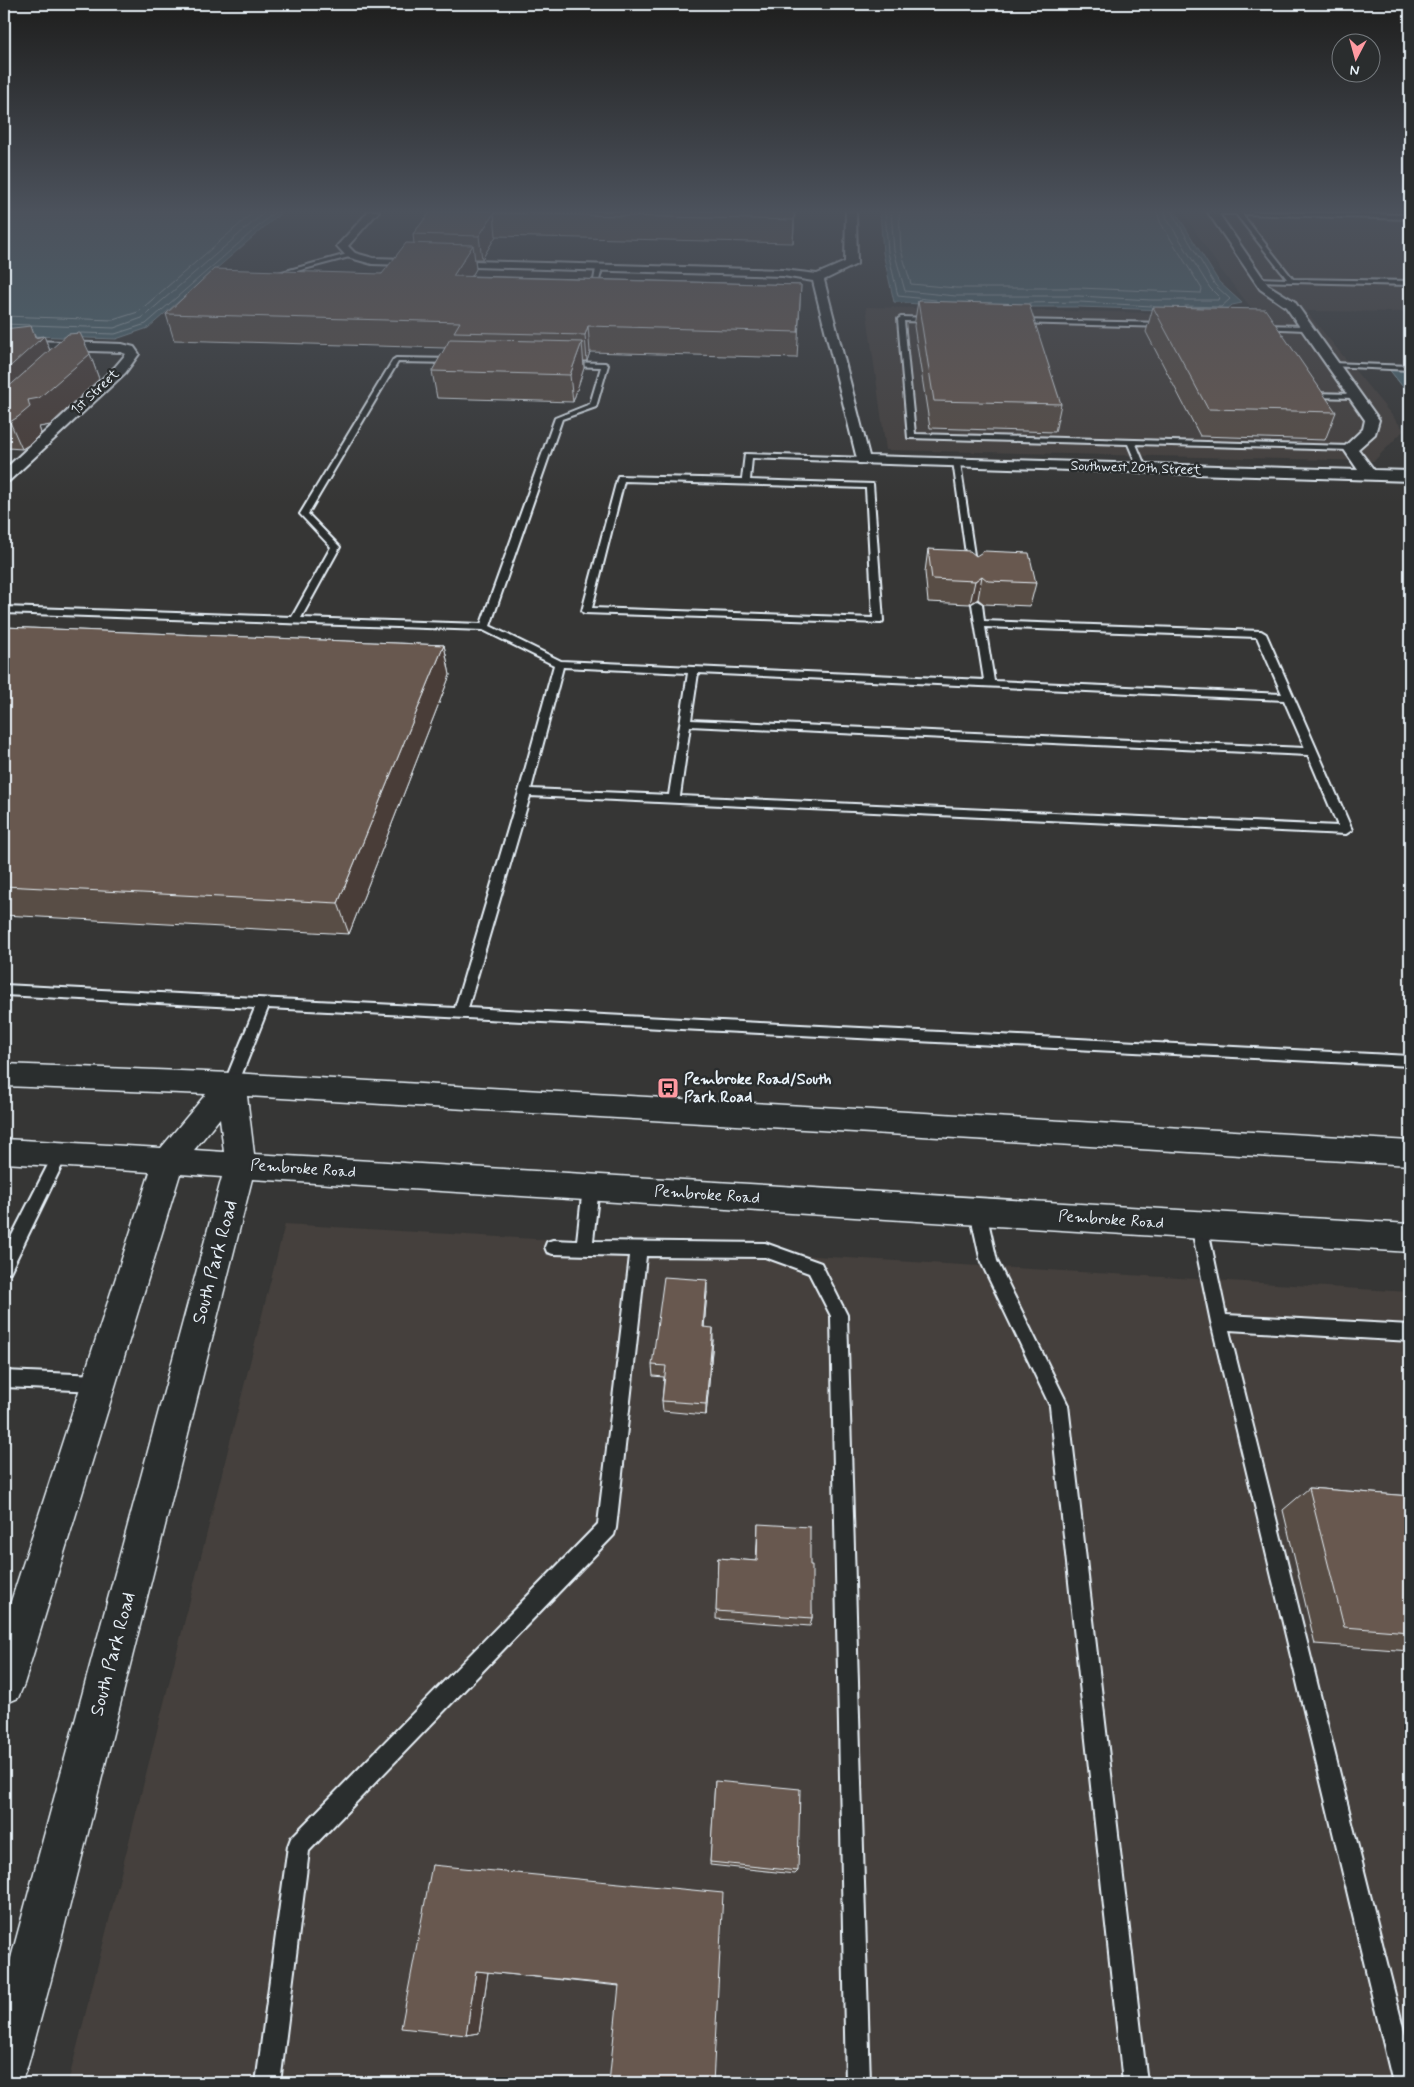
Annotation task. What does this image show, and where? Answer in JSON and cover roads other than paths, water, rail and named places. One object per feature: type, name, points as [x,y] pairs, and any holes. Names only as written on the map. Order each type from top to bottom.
[{"type":"main road","points":[[4,1074],[231,1084],[1410,1154]]},
{"type":"main road","points":[[4,1684],[169,1160],[231,1084]]},
{"type":"main road","name":"South Park Road","points":[[4,2066],[240,1165],[231,1084]]},
{"type":"main road","name":"Pembroke Road","points":[[4,1152],[169,1160],[1410,1238]]},
{"type":"street","points":[[826,308],[863,460]]},
{"type":"street","points":[[1293,308],[1372,420],[1370,431],[1350,448],[1370,475]]},
{"type":"street","name":"1st Street","points":[[4,478],[120,370],[133,354],[129,350],[122,348],[81,346],[24,345],[7,350]]},
{"type":"street","points":[[69,358],[81,346]]},
{"type":"street","name":"Southwest 20th Street","points":[[863,460],[1410,476]]},
{"type":"lane","points":[[940,320],[901,319],[912,436],[1350,448]]},
{"type":"lane","points":[[1009,322],[1173,325]]},
{"type":"lane","points":[[1250,327],[1305,328]]},
{"type":"lane","points":[[295,620],[336,547],[304,514],[396,360],[465,362]]},
{"type":"lane","points":[[485,627],[560,418],[593,405],[605,365],[555,364]]},
{"type":"lane","points":[[1332,365],[1410,368]]},
{"type":"lane","points":[[1313,395],[1354,396]]},
{"type":"lane","points":[[1131,442],[1142,468]]},
{"type":"lane","points":[[746,482],[748,456],[863,460]]},
{"type":"lane","points":[[956,463],[973,574]]},
{"type":"lane","points":[[621,478],[746,482],[870,486],[878,621],[587,611],[621,478]]},
{"type":"lane","points":[[977,604],[989,684]]},
{"type":"lane","points":[[4,610],[485,627],[559,664],[1288,697]]},
{"type":"lane","points":[[524,792],[1346,830],[1261,634],[980,624]]},
{"type":"lane","points":[[460,1013],[559,664]]},
{"type":"lane","points":[[674,799],[693,670]]},
{"type":"lane","points":[[685,723],[1312,752]]},
{"type":"lane","points":[[4,990],[1410,1061]]},
{"type":"lane","points":[[231,1084],[264,1002]]},
{"type":"lane","points":[[4,1267],[60,1154]]},
{"type":"lane","points":[[584,1246],[591,1188]]},
{"type":"lane","points":[[978,1212],[989,1262],[1059,1405],[1135,2083]]},
{"type":"lane","points":[[1199,1225],[1219,1322],[1405,2083]]},
{"type":"lane","points":[[553,1247],[766,1250],[815,1268],[839,1315],[858,2083]]},
{"type":"lane","points":[[268,2083],[299,1846],[607,1528],[639,1249]]},
{"type":"lane","points":[[1219,1322],[1410,1333]]},
{"type":"lane","points":[[4,1380],[99,1383]]},
{"type":"water","points":[[4,308],[171,308],[148,328],[116,339],[4,335]]},
{"type":"water","points":[[1119,308],[1228,308],[1224,312]]},
{"type":"water","points":[[1410,362],[1410,396],[1388,368]]},
{"type":"place","name":"Pembroke Road/South Park Road","points":[[668,1088]]}]
